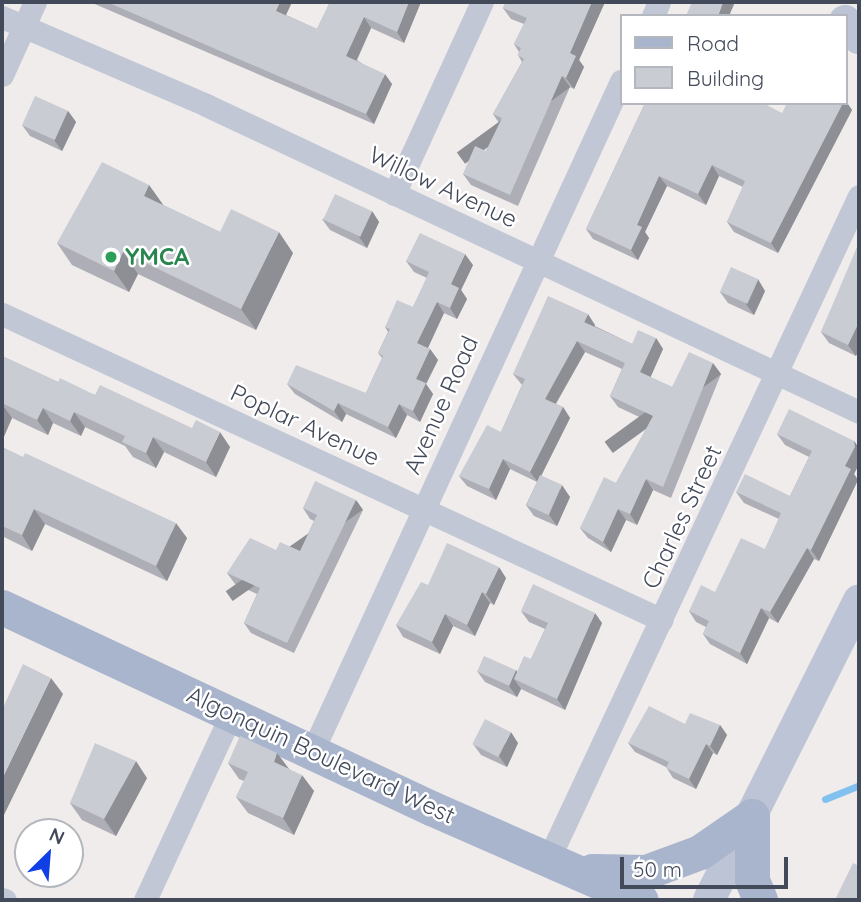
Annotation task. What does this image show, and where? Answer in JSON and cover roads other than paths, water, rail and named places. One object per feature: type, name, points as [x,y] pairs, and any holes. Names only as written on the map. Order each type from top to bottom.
[{"type":"main road","points":[[847,23],[859,38]]},
{"type":"main road","points":[[709,900],[859,601]]},
{"type":"main road","name":"Algonquin Boulevard West","points":[[2,607],[312,752],[641,900]]},
{"type":"main road","points":[[562,864],[646,872],[700,852],[752,816]]},
{"type":"main road","points":[[752,816],[752,880],[760,900]]},
{"type":"street","points":[[2,75],[12,22],[35,2]]},
{"type":"street","points":[[394,194],[482,2]]},
{"type":"street","name":"Willow Avenue","points":[[12,22],[206,105],[859,412]]},
{"type":"street","name":"Avenue Road","points":[[312,752],[536,258],[620,83]]},
{"type":"street","name":"Charles Street","points":[[562,864],[662,620],[859,195]]},
{"type":"street","name":"Poplar Avenue","points":[[2,314],[662,620]]},
{"type":"street","points":[[145,900],[232,713]]},
{"type":"waterway","points":[[825,799],[859,785]]},
{"type":"place","name":"YMCA","points":[[111,257]]}]
